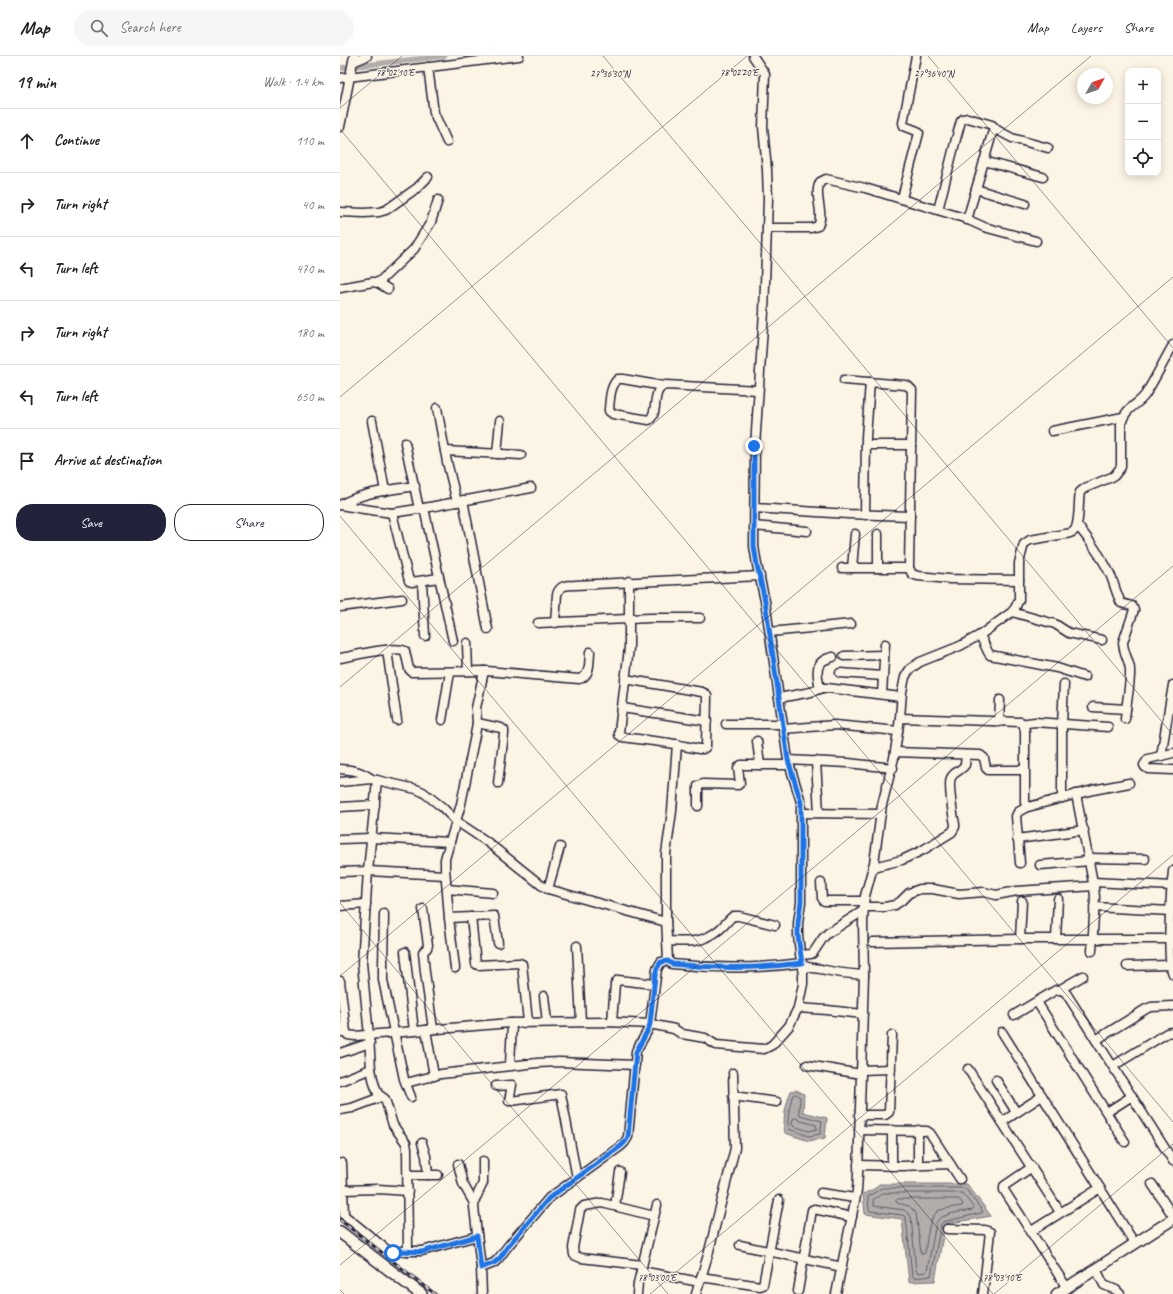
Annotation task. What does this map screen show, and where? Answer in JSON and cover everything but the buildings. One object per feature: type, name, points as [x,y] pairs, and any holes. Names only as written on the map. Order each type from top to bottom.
[{"type":"highway","points":[[340,1232],[421,1294]]},
{"type":"main road","points":[[1057,1294],[1173,1220]]},
{"type":"street","points":[[340,78],[352,66],[367,56]]},
{"type":"street","points":[[352,66],[428,67],[519,56]]},
{"type":"street","points":[[340,1053],[369,1039],[394,1033],[512,1022],[612,1022],[650,1024],[674,1029],[682,1034],[705,1038],[716,1045],[764,1049],[772,1045],[781,1035],[798,1008],[803,984],[798,923],[801,902],[800,795],[792,777],[782,726],[770,632],[754,546],[754,446],[764,312],[768,179],[763,127],[765,74],[753,56]]},
{"type":"street","points":[[902,198],[919,134],[917,131],[904,126],[903,123],[916,56]]},
{"type":"street","points":[[340,127],[342,102],[352,66]]},
{"type":"street","points":[[428,67],[434,113],[446,142]]},
{"type":"street","points":[[938,210],[962,120],[968,118],[994,127],[1012,138],[1048,148]]},
{"type":"street","points":[[968,220],[994,127]]},
{"type":"street","points":[[984,161],[1043,177]]},
{"type":"street","points":[[340,212],[364,213],[386,210],[417,188],[428,177]]},
{"type":"street","points":[[767,228],[817,227],[820,224],[819,183],[822,180],[830,180],[849,183],[902,198],[984,226],[1036,241]]},
{"type":"street","points":[[976,190],[1025,204]]},
{"type":"street","points":[[378,283],[414,249],[431,222],[438,200]]},
{"type":"street","points":[[340,288],[373,282],[378,283],[388,289]]},
{"type":"street","points":[[836,1294],[852,1217],[858,1165],[864,975],[864,906],[873,867],[882,805],[895,752],[900,718],[898,696],[905,677],[910,669],[925,659],[960,646],[980,635],[1012,612],[1019,600],[1019,563],[1022,548],[1025,542],[1074,531],[1077,525],[1080,492],[1085,488],[1114,476],[1121,467],[1121,424],[1123,417],[1144,395],[1173,345]]},
{"type":"street","points":[[663,386],[661,386],[657,392],[653,415],[649,420],[613,414],[609,411],[613,385],[618,379],[663,386],[758,390]]},
{"type":"street","points":[[844,380],[905,385],[912,390],[909,568],[912,574],[949,579],[1019,580]]},
{"type":"street","points":[[865,515],[866,445],[870,382]]},
{"type":"street","points":[[437,408],[445,451],[460,501],[488,629]]},
{"type":"street","points":[[1052,430],[1123,417]]},
{"type":"street","points":[[372,421],[385,491]]},
{"type":"street","points":[[497,454],[500,421]]},
{"type":"street","points":[[406,443],[453,642]]},
{"type":"street","points":[[866,445],[911,445]]},
{"type":"street","points":[[445,451],[521,455]]},
{"type":"street","points":[[415,486],[358,496],[340,505],[364,510],[392,513],[422,509],[531,488]]},
{"type":"street","points":[[755,508],[865,515],[910,516]]},
{"type":"street","points":[[392,513],[409,581],[412,582],[439,578]]},
{"type":"street","points":[[1077,525],[1103,561],[1122,603],[1132,606],[1134,610],[1123,642],[1130,668],[1125,719]]},
{"type":"street","points":[[754,526],[807,530]]},
{"type":"street","points":[[852,568],[855,534]]},
{"type":"street","points":[[878,534],[878,568]]},
{"type":"street","points":[[842,568],[909,568]]},
{"type":"street","points":[[555,622],[557,594],[558,590],[562,586],[575,584],[760,576]]},
{"type":"street","points":[[422,581],[425,636]]},
{"type":"street","points":[[625,679],[704,692],[707,696],[707,744],[705,748],[699,749],[677,744],[621,736],[619,732],[625,679],[629,648],[630,582]]},
{"type":"street","points":[[340,607],[402,599]]},
{"type":"street","points":[[1012,612],[1054,624],[1069,632],[1102,640]]},
{"type":"street","points":[[538,623],[700,618]]},
{"type":"street","points":[[770,632],[851,624]]},
{"type":"street","points":[[980,635],[990,655],[1057,668],[1085,677]]},
{"type":"street","points":[[467,643],[468,671]]},
{"type":"street","points":[[882,694],[885,644]]},
{"type":"street","points":[[340,658],[401,649],[405,650],[411,672],[510,672],[579,679],[584,677],[588,672],[590,652]]},
{"type":"street","points":[[388,650],[397,720]]},
{"type":"street","points":[[844,656],[884,655]]},
{"type":"street","points":[[820,689],[817,676],[818,667],[824,660],[833,657]]},
{"type":"street","points":[[455,968],[445,875],[445,859],[461,804],[477,723],[476,708],[484,671]]},
{"type":"street","points":[[442,720],[450,672]]},
{"type":"street","points":[[840,673],[883,676]]},
{"type":"street","points":[[1062,798],[1062,724],[1064,684]]},
{"type":"street","points":[[1161,756],[1173,685]]},
{"type":"street","points":[[779,698],[816,692],[820,689],[835,688],[898,696]]},
{"type":"street","points":[[999,722],[1000,700]]},
{"type":"street","points":[[1093,707],[1126,709]]},
{"type":"street","points":[[622,708],[707,721]]},
{"type":"street","points":[[900,718],[1021,722],[1024,726],[1025,802],[1027,807]]},
{"type":"street","points":[[1024,726],[1027,723],[1035,722],[1108,727]]},
{"type":"street","points":[[477,723],[504,730],[498,783]]},
{"type":"street","points":[[726,724],[782,726],[835,725],[898,731]]},
{"type":"street","points":[[757,741],[760,765]]},
{"type":"street","points":[[668,961],[666,922],[667,843],[672,811],[677,744]]},
{"type":"street","points":[[895,752],[982,756],[988,770],[1024,770]]},
{"type":"street","points":[[1173,753],[1147,760],[1144,765],[1148,769],[1173,770]]},
{"type":"street","points":[[873,867],[902,860],[952,832],[955,824],[950,792],[950,779],[965,765],[966,755]]},
{"type":"street","points":[[816,761],[820,813]]},
{"type":"street","points":[[698,806],[697,787],[699,785],[738,785],[740,782],[738,768],[740,766],[816,761],[892,768]]},
{"type":"street","points":[[340,768],[362,772],[375,780]]},
{"type":"street","points":[[340,782],[375,780],[416,789],[423,792],[442,807],[456,821],[486,841],[548,889],[666,922]]},
{"type":"street","points":[[375,780],[375,805],[368,871],[362,963],[371,1069],[378,1093],[386,1101],[393,1125],[407,1146],[408,1251]]},
{"type":"street","points":[[1020,863],[1016,814],[1027,807],[1076,794],[1129,783]]},
{"type":"street","points":[[1076,794],[1094,884],[1092,951]]},
{"type":"street","points":[[340,807],[375,805]]},
{"type":"street","points":[[801,813],[881,814]]},
{"type":"street","points":[[1017,839],[1084,830]]},
{"type":"street","points":[[340,839],[371,838],[450,842]]},
{"type":"street","points":[[548,889],[560,847]]},
{"type":"street","points":[[1040,865],[1089,860],[1145,860]]},
{"type":"street","points":[[340,872],[368,871],[445,875]]},
{"type":"street","points":[[1173,871],[1171,911],[1171,965],[1173,974]]},
{"type":"street","points":[[821,883],[822,898],[824,901],[885,907],[895,905],[909,894],[920,889],[933,889],[960,894],[984,892],[996,895],[1017,891],[1094,884],[1172,886]]},
{"type":"street","points":[[447,889],[493,893]]},
{"type":"street","points":[[1056,938],[1058,899]]},
{"type":"street","points":[[1020,939],[1022,901]]},
{"type":"street","points":[[340,906],[366,904]]},
{"type":"street","points":[[481,1268],[494,1263],[500,1258],[508,1246],[549,1198],[621,1146],[627,1140],[636,1052],[650,1024],[654,984],[659,964],[668,961],[672,964],[721,968],[769,967],[802,961],[813,953],[828,933],[864,906]]},
{"type":"street","points":[[1094,907],[1171,911]]},
{"type":"street","points":[[423,909],[428,945],[423,952],[434,1076]]},
{"type":"street","points":[[384,914],[382,967],[394,1033],[406,1083],[411,1097]]},
{"type":"street","points":[[449,918],[494,916],[498,943]]},
{"type":"street","points":[[667,941],[698,941],[718,931],[733,916],[739,916],[775,925]]},
{"type":"street","points":[[471,917],[477,965],[522,964],[528,1022]]},
{"type":"street","points":[[873,942],[1056,938],[1171,939]]},
{"type":"street","points":[[577,946],[581,1022]]},
{"type":"street","points":[[404,952],[414,1031]]},
{"type":"street","points":[[802,961],[812,968],[842,974],[864,975]]},
{"type":"street","points":[[1127,966],[1171,965]]},
{"type":"street","points":[[1014,1015],[1083,976]]},
{"type":"street","points":[[612,1022],[615,984],[618,980],[654,984]]},
{"type":"street","points":[[340,981],[343,1032],[348,1035],[369,1039]]},
{"type":"street","points":[[1059,990],[1066,993],[1173,1161]]},
{"type":"street","points":[[544,996],[547,1022]]},
{"type":"street","points":[[1037,1002],[1126,1142]]},
{"type":"street","points":[[1096,1040],[1146,1009],[1151,1007],[1173,1006]]},
{"type":"street","points":[[798,1008],[863,1014]]},
{"type":"street","points":[[510,1066],[512,1022]]},
{"type":"street","points":[[1002,1032],[1135,1244]]},
{"type":"street","points":[[1113,1066],[1167,1033],[1173,1032]]},
{"type":"street","points":[[859,1115],[885,1115],[889,1112],[892,1035]]},
{"type":"street","points":[[406,1083],[468,1070],[559,1062],[635,1065]]},
{"type":"street","points":[[807,1065],[861,1072],[891,1069]]},
{"type":"street","points":[[340,1081],[371,1069]]},
{"type":"street","points":[[968,1070],[1060,1212]]},
{"type":"street","points":[[696,1294],[710,1247],[734,1148],[733,1073]]},
{"type":"street","points":[[996,1080],[1016,1112]]},
{"type":"street","points":[[496,1086],[512,1085],[509,1101],[561,1094],[576,1178]]},
{"type":"street","points":[[734,1096],[777,1102]]},
{"type":"street","points":[[1002,1122],[1042,1096]]},
{"type":"street","points":[[1107,1112],[1132,1096]]},
{"type":"street","points":[[340,1110],[352,1108],[381,1097]]},
{"type":"street","points":[[859,1130],[925,1130],[930,1133],[960,1179]]},
{"type":"street","points":[[892,1130],[892,1166]]},
{"type":"street","points":[[918,1130],[918,1165]]},
{"type":"street","points":[[422,1143],[426,1156],[428,1175]]},
{"type":"street","points":[[474,1203],[483,1182],[483,1161]]},
{"type":"street","points":[[342,1163],[343,1207],[345,1216],[391,1252],[422,1252],[477,1236]]},
{"type":"street","points":[[458,1164],[463,1184],[474,1203],[481,1268],[482,1294]]},
{"type":"street","points":[[858,1165],[892,1166],[950,1164]]},
{"type":"street","points":[[1032,1167],[1003,1188],[1067,1288]]},
{"type":"street","points":[[615,1206],[620,1172]]},
{"type":"street","points":[[408,1175],[438,1175]]},
{"type":"street","points":[[1152,1184],[1173,1216]]},
{"type":"street","points":[[1030,1232],[1100,1188]]},
{"type":"street","points":[[343,1190],[378,1189],[408,1191]]},
{"type":"street","points":[[821,1193],[855,1198]]},
{"type":"street","points":[[654,1216],[599,1203],[584,1206],[580,1210],[573,1248],[574,1255],[580,1258],[701,1279],[762,1285],[779,1200]]},
{"type":"street","points":[[637,1294],[638,1283],[657,1205]]},
{"type":"street","points":[[798,1291],[813,1209],[852,1217]]},
{"type":"street","points":[[947,1229],[985,1230],[990,1232],[983,1294]]},
{"type":"street","points":[[740,1246],[842,1267]]},
{"type":"street","points":[[1096,1269],[1104,1285],[1116,1290],[1120,1294]]},
{"type":"water","points":[[796,1090],[804,1094],[803,1112],[827,1118],[825,1138],[809,1141],[785,1133],[785,1112],[791,1091]]},
{"type":"water","points":[[879,1184],[967,1184],[991,1216],[945,1224],[935,1281],[909,1282],[902,1219],[865,1214],[863,1194],[874,1189]]},
{"type":"waterway","points":[[340,68],[444,56]]},
{"type":"railway","points":[[340,1220],[435,1294]]},
{"type":"route","points":[[393,1253],[400,1251],[422,1252],[477,1236],[481,1268],[494,1263],[500,1258],[508,1246],[549,1198],[621,1146],[627,1140],[635,1057],[650,1024],[655,976],[657,968],[661,962],[668,961],[672,964],[721,968],[769,967],[802,963],[798,936],[802,861],[801,802],[800,795],[792,777],[788,760],[765,601],[755,555],[754,446]]}]
